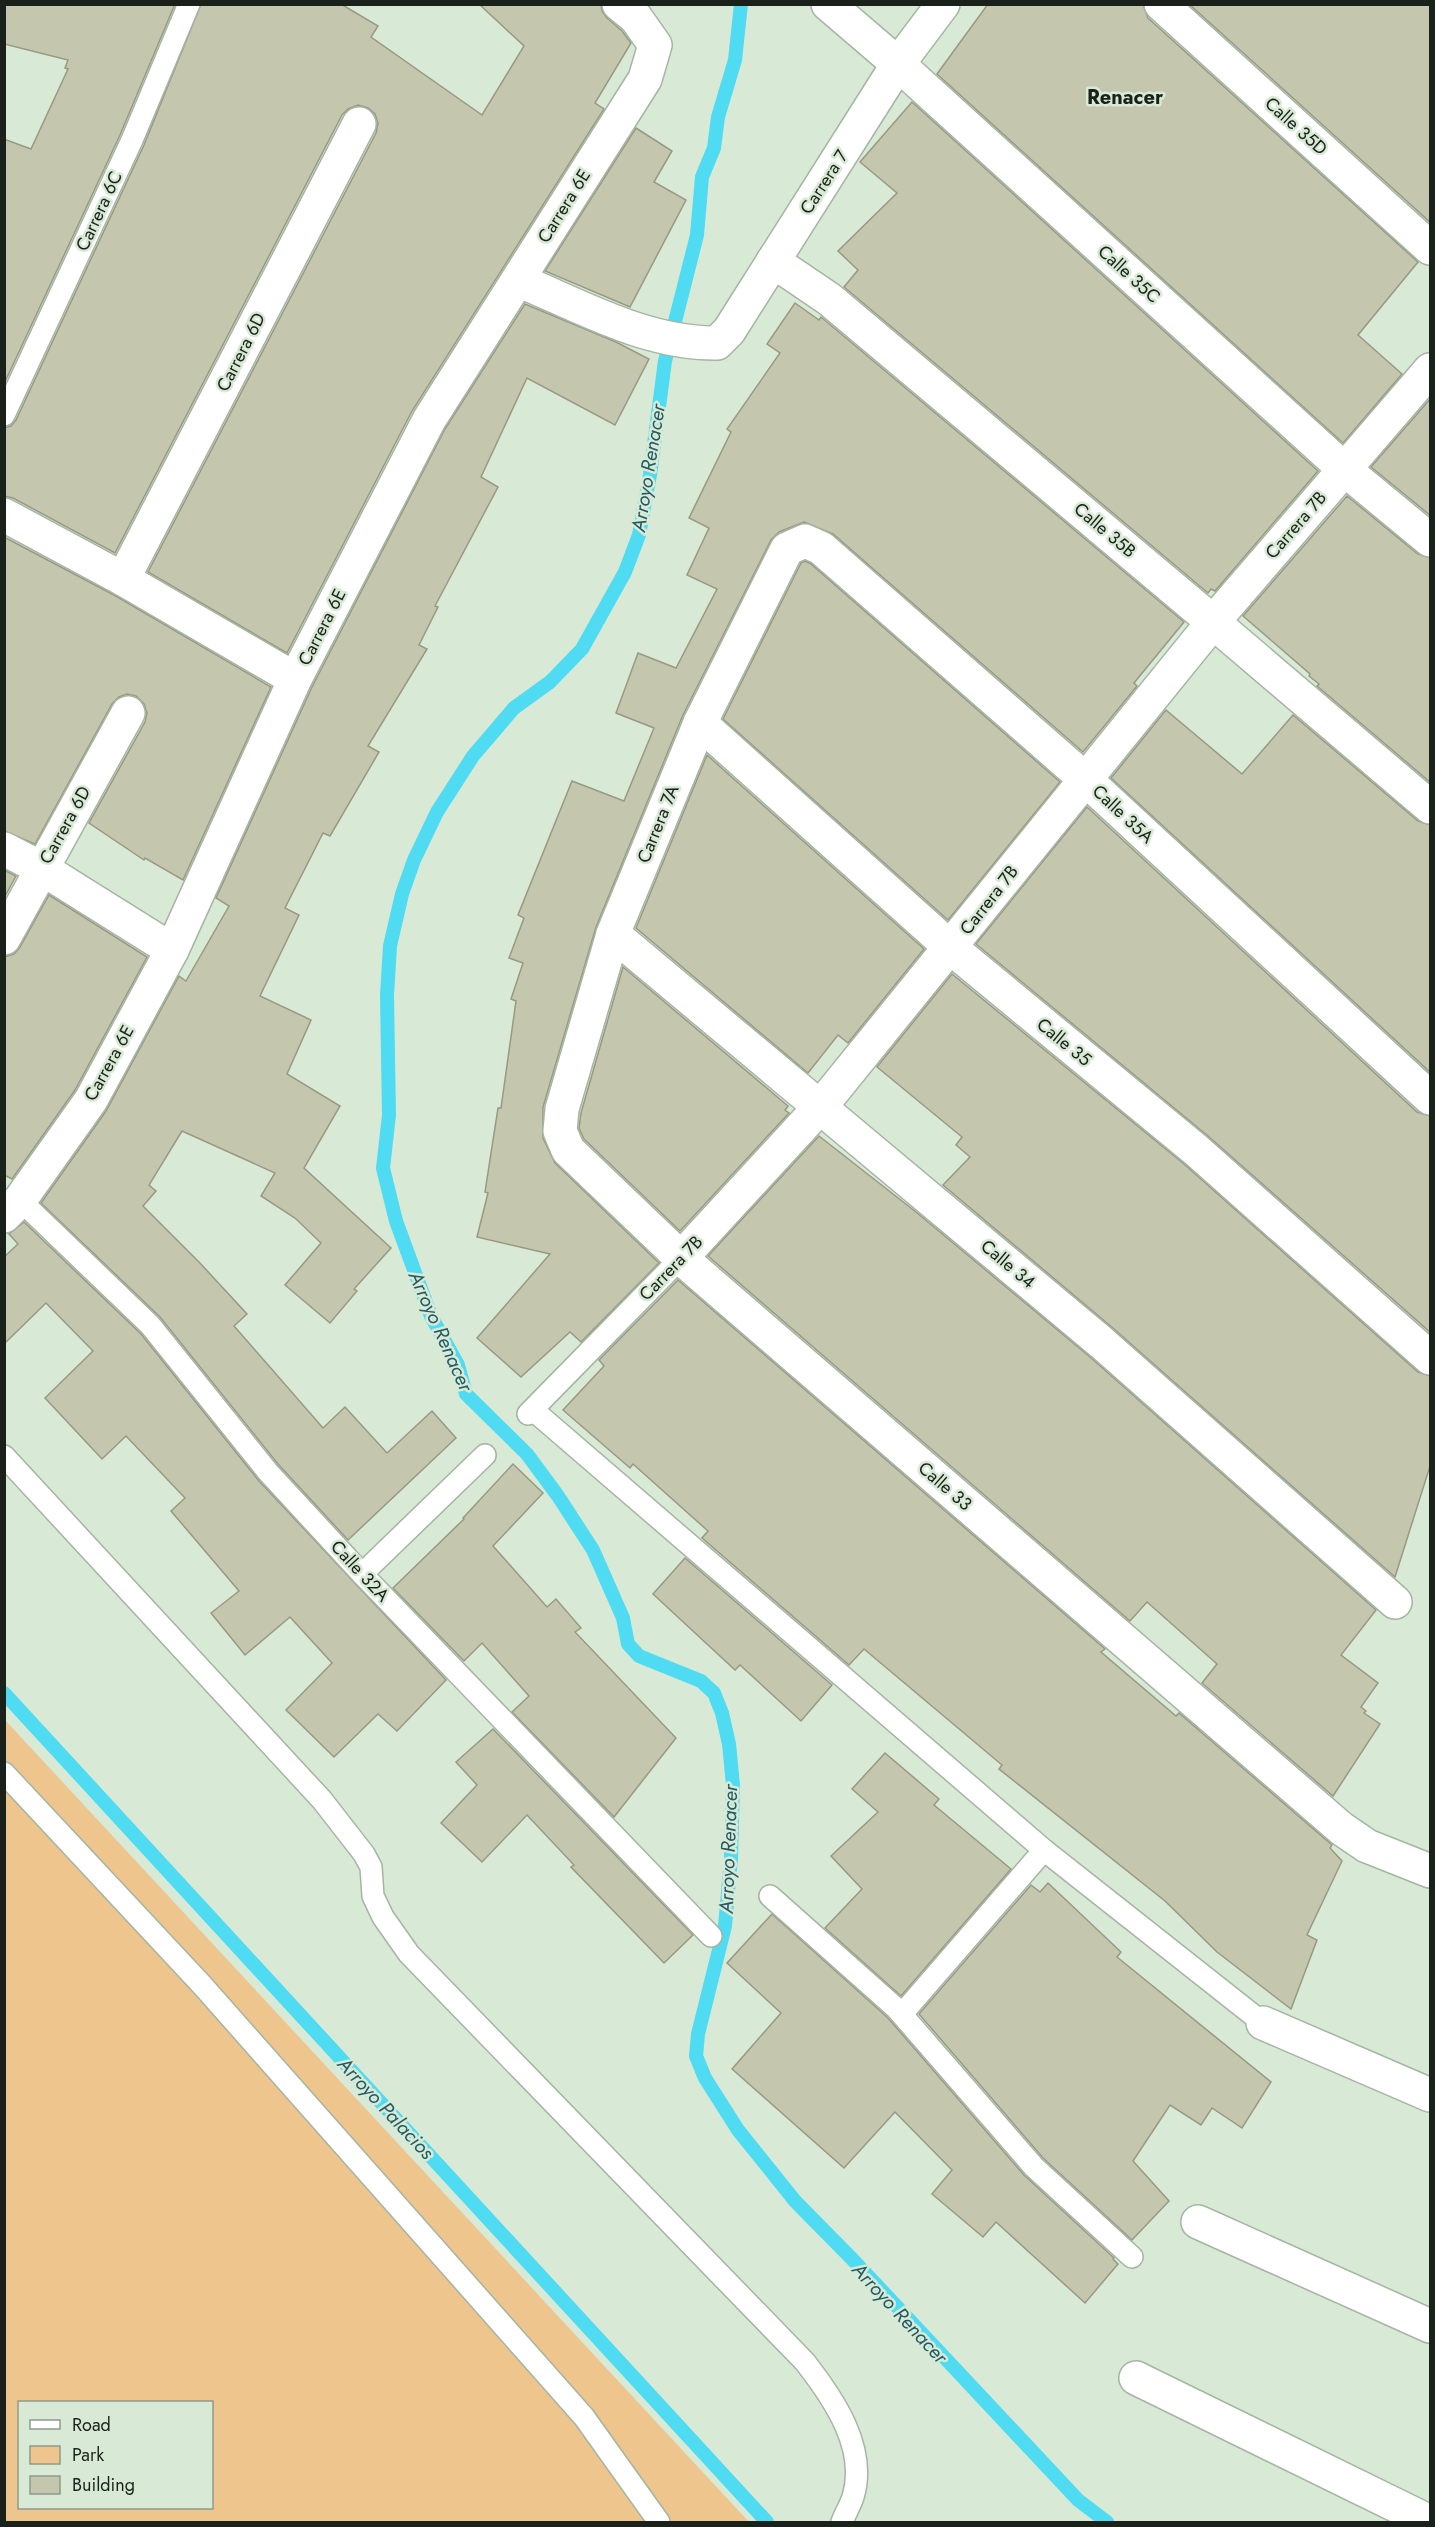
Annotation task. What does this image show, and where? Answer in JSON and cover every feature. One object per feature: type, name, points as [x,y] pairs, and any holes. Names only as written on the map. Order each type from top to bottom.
[{"type":"street","name":"Carrera 6E","points":[[12,1208],[91,1100],[171,950],[295,679],[429,420],[645,79],[655,45],[636,18],[619,4]]},
{"type":"street","name":"Calle 35C","points":[[828,4],[898,64],[1344,469],[1431,540]]},
{"type":"street","name":"Carrera 7","points":[[518,280],[647,335],[696,344],[717,344],[729,331],[898,64],[943,4]]},
{"type":"street","name":"Calle 35D","points":[[1161,4],[1431,248]]},
{"type":"street","name":"Carrera 6D","points":[[123,579],[359,124]]},
{"type":"street","name":"Calle 35B","points":[[772,261],[830,299],[1431,807]]},
{"type":"street","name":"Carrera 7B","points":[[681,1258],[821,1106],[951,948],[1085,778],[1214,622],[1431,370]]},
{"type":"street","points":[[4,514],[123,579],[295,679]]},
{"type":"street","name":"Carrera 7A","points":[[560,1131],[562,1109],[613,933],[700,723],[787,549],[805,541]]},
{"type":"street","name":"Calle 35A","points":[[805,541],[821,548],[1085,778],[1431,1098]]},
{"type":"street","name":"Carrera 6D","points":[[4,938],[128,713]]},
{"type":"street","name":"Calle 35","points":[[700,723],[951,948],[1196,1150],[1431,1358]]},
{"type":"street","points":[[4,849],[41,868],[171,950]]},
{"type":"street","name":"Calle 34","points":[[613,933],[1102,1343],[1395,1602]]},
{"type":"street","name":"Calle 33","points":[[560,1131],[568,1150],[681,1258],[1341,1829],[1367,1845],[1431,1871]]},
{"type":"street","points":[[1263,2023],[1431,2095]]},
{"type":"street","points":[[1198,2222],[1431,2326]]},
{"type":"street","points":[[1136,2378],[1430,2523]]},
{"type":"lane","name":"Carrera 6C","points":[[4,415],[132,140],[189,4]]},
{"type":"lane","name":"Calle 32A","points":[[12,1208],[150,1325],[268,1472],[362,1574],[711,1935]]},
{"type":"lane","name":"Carrera 7B","points":[[681,1258],[530,1412],[1044,1850]]},
{"type":"lane","points":[[362,1574],[485,1455]]},
{"type":"lane","points":[[4,1456],[322,1800],[364,1854],[371,1867],[373,1896],[384,1917],[410,1954],[806,2362],[828,2391],[848,2428],[856,2459],[854,2495],[842,2523]]},
{"type":"lane","points":[[4,1773],[202,1985],[576,2409],[659,2523]]},
{"type":"lane","points":[[902,2014],[1044,1850],[1263,2023]]},
{"type":"lane","points":[[770,1896],[902,2014],[1034,2167],[1132,2257]]},
{"type":"green space","points":[[5,1720],[749,2522],[5,2522]]},
{"type":"building","points":[[4,4],[175,4],[120,135],[4,384],[4,139],[31,149],[68,69],[65,68],[68,60],[4,44]]},
{"type":"building","points":[[201,4],[341,4],[378,26],[371,37],[482,115],[524,46],[479,4],[601,4],[602,11],[607,18],[622,31],[631,43],[595,103],[604,109],[412,411],[287,653],[148,572],[376,133],[378,123],[375,114],[368,108],[358,105],[348,109],[342,115],[115,553],[13,498],[4,496],[4,428],[11,426],[16,420],[144,145]]},
{"type":"building","points":[[988,4],[1143,4],[1148,18],[1418,262],[1358,335],[1402,374],[1343,443],[937,74]]},
{"type":"building","points":[[1189,4],[1431,4],[1431,223]]},
{"type":"building","points":[[912,102],[1318,471],[1215,591],[1211,589],[1208,593],[844,287],[858,270],[838,251],[897,193],[860,162]]},
{"type":"building","points":[[636,128],[672,151],[654,182],[686,200],[630,307],[545,271]]},
{"type":"building","points":[[795,303],[819,320],[821,317],[1184,622],[1134,683],[1137,686],[1083,752],[833,534],[804,522],[779,532],[771,540],[683,715],[596,927],[543,1107],[543,1138],[555,1163],[659,1263],[581,1342],[570,1332],[521,1377],[477,1338],[550,1254],[477,1237],[488,1193],[485,1192],[498,1108],[501,1108],[516,1001],[511,999],[523,963],[509,958],[524,918],[518,915],[572,781],[624,801],[654,728],[616,713],[638,653],[676,668],[717,589],[687,575],[709,528],[689,518],[731,432],[727,429],[780,353],[767,344]]},
{"type":"building","points":[[525,304],[616,342],[649,359],[615,425],[527,378],[481,477],[498,487],[435,606],[438,607],[419,645],[427,649],[368,746],[379,752],[330,836],[323,833],[285,908],[299,915],[260,996],[311,1020],[287,1074],[340,1106],[304,1168],[391,1248],[354,1289],[357,1291],[330,1323],[285,1285],[321,1243],[295,1218],[261,1196],[275,1173],[182,1131],[149,1185],[156,1191],[143,1206],[247,1314],[234,1326],[323,1428],[345,1407],[387,1453],[432,1411],[456,1438],[348,1540],[278,1464],[160,1317],[41,1203],[106,1111],[179,976],[186,981],[229,906],[216,898],[312,687],[445,429]]},
{"type":"building","points":[[1431,398],[1431,516],[1371,467]]},
{"type":"building","points":[[1347,496],[1418,554],[1431,558],[1431,783],[1317,686],[1319,684],[1309,676],[1310,674],[1243,616]]},
{"type":"building","points":[[4,537],[114,595],[271,687],[183,880],[145,858],[144,860],[89,823],[145,722],[147,713],[144,704],[136,696],[127,694],[119,697],[112,704],[35,844],[4,831]]},
{"type":"building","points":[[805,561],[1060,782],[948,920],[723,719],[801,563]]},
{"type":"building","points":[[1166,710],[1242,774],[1293,715],[1418,821],[1431,825],[1431,1073],[1111,778]]},
{"type":"building","points":[[707,755],[924,949],[848,1043],[838,1035],[808,1073],[636,928]]},
{"type":"building","points":[[1087,807],[1417,1112],[1431,1116],[1431,1333],[1208,1136],[976,944]]},
{"type":"building","points":[[4,870],[16,876],[4,898]]},
{"type":"building","points":[[49,895],[147,957],[75,1090],[12,1179],[4,1175],[4,957],[14,954],[20,947]]},
{"type":"building","points":[[623,967],[788,1106],[785,1110],[789,1113],[680,1231],[584,1139],[579,1128],[581,1113]]},
{"type":"building","points":[[952,974],[1184,1164],[1418,1372],[1431,1376],[1431,1463],[1395,1577],[1114,1329],[943,1185],[970,1157],[956,1145],[962,1137],[877,1067]]},
{"type":"building","points":[[819,1136],[916,1212],[1090,1357],[1376,1610],[1341,1655],[1378,1683],[1361,1707],[1366,1711],[1364,1713],[1380,1724],[1333,1796],[1202,1683],[1217,1664],[1147,1602],[1130,1621],[708,1256]]},
{"type":"building","points":[[24,1222],[141,1334],[259,1481],[446,1680],[397,1731],[378,1714],[334,1757],[286,1710],[332,1663],[290,1617],[245,1655],[211,1613],[239,1591],[171,1511],[185,1498],[126,1436],[102,1459],[45,1398],[93,1351],[46,1303],[4,1344],[4,1257],[18,1244],[9,1234]]},
{"type":"building","points":[[678,1280],[1105,1649],[1101,1652],[1176,1716],[1179,1713],[1332,1845],[1330,1848],[1342,1861],[1307,1935],[1317,1940],[1291,2009],[1217,1952],[1165,1901],[999,1769],[1002,1765],[864,1649],[849,1665],[702,1538],[708,1531],[633,1464],[630,1468],[563,1410],[604,1366],[599,1360]]},
{"type":"building","points":[[513,1464],[543,1493],[493,1546],[547,1607],[556,1599],[581,1628],[575,1632],[676,1738],[614,1817],[512,1712],[529,1696],[482,1643],[464,1661],[393,1588],[464,1519]]},
{"type":"building","points":[[685,1558],[832,1685],[801,1721],[740,1665],[735,1670],[653,1594]]},
{"type":"building","points":[[493,1729],[693,1935],[664,1963],[571,1867],[574,1865],[527,1815],[482,1862],[441,1823],[477,1785],[456,1762]]},
{"type":"building","points":[[885,1753],[939,1799],[934,1805],[1011,1869],[901,1996],[825,1928],[862,1889],[831,1856],[878,1812],[852,1789]]},
{"type":"building","points":[[1048,1883],[1121,1952],[1117,1957],[1271,2082],[1242,2128],[1212,2108],[1201,2125],[1170,2105],[1133,2161],[1169,2201],[1132,2240],[1043,2158],[919,2014],[1031,1885],[1040,1892]]},
{"type":"building","points":[[772,1914],[888,2018],[1024,2175],[1114,2258],[1118,2264],[1085,2303],[996,2222],[983,2237],[932,2194],[952,2170],[895,2112],[844,2168],[732,2069],[781,2013],[727,1963]]},
{"type":"waterway","name":"Arroyo Renacer","points":[[741,4],[735,60],[718,117],[714,148],[702,177],[697,235],[665,361],[650,475],[639,535],[625,572],[582,649],[550,682],[514,708],[473,756],[437,812],[414,860],[402,894],[390,946],[387,995],[389,1115],[383,1168],[396,1221],[431,1316],[458,1365],[466,1394],[527,1454],[593,1550],[623,1618],[628,1644],[639,1656],[701,1681],[714,1693],[722,1713],[729,1744],[733,1785],[731,1858],[725,1926],[698,2034],[696,2056],[705,2078],[738,2130],[795,2201],[1078,2500],[1107,2522]]},
{"type":"waterway","name":"Arroyo Palacios","points":[[4,1693],[767,2522]]},
{"type":"district","name":"Renacer","points":[[1125,97]]}]
